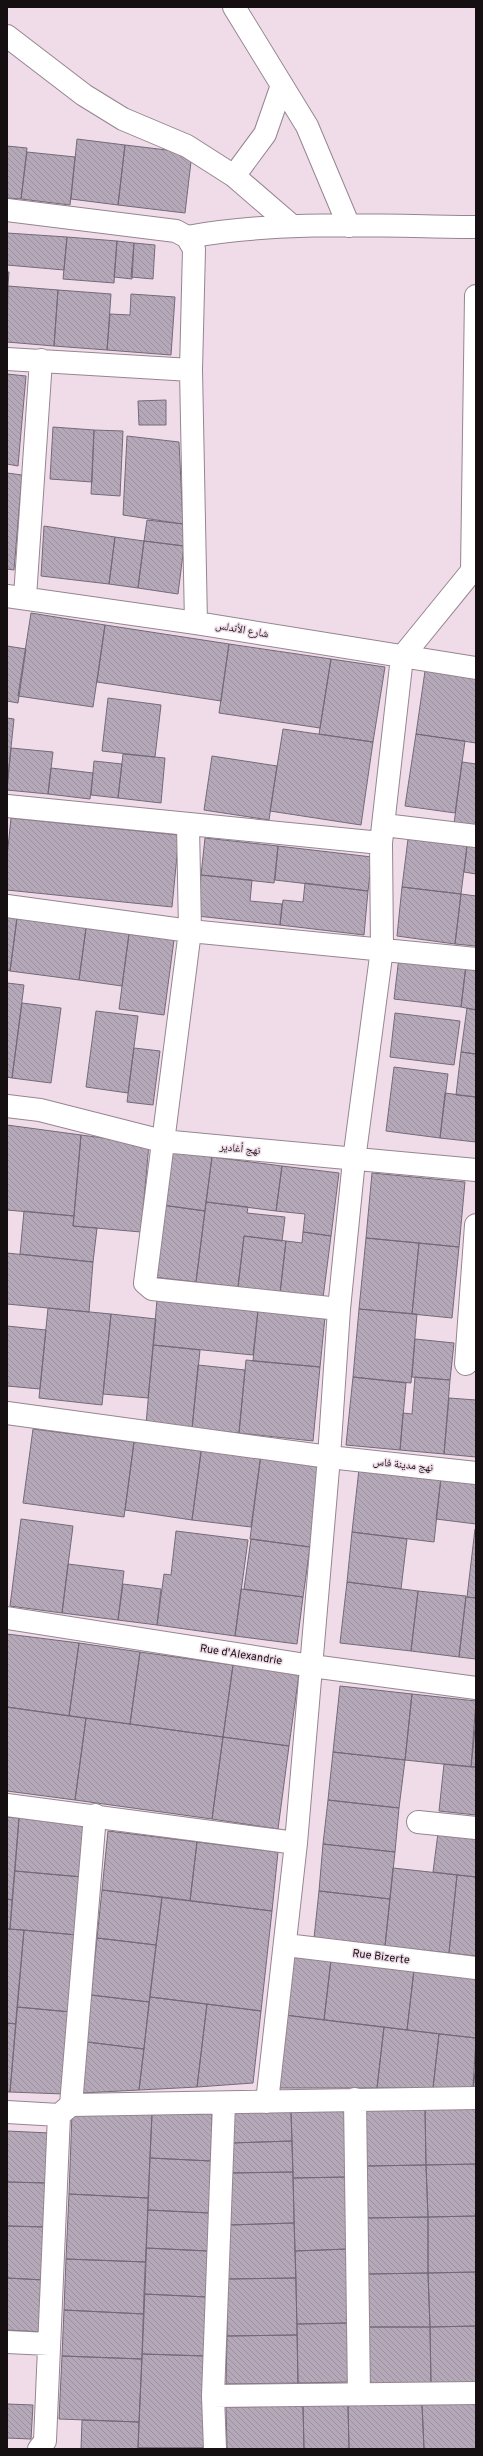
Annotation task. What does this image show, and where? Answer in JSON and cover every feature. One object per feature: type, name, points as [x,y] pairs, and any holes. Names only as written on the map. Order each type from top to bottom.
[{"type":"street","points":[[234,7],[307,126],[349,226]]},
{"type":"street","points":[[7,36],[84,95],[123,119],[187,146],[234,176],[291,225]]},
{"type":"street","points":[[234,176],[265,134],[282,85]]},
{"type":"street","points":[[7,210],[176,231],[187,237],[194,249],[191,370],[196,622]]},
{"type":"street","points":[[187,237],[222,231],[291,225],[476,227]]},
{"type":"street","points":[[267,2102],[286,1945],[296,1843],[329,1457],[339,1309],[354,1160],[382,949],[382,834],[402,657],[474,568],[476,296]]},
{"type":"street","points":[[7,359],[191,370]]},
{"type":"street","points":[[16,596],[40,360]]},
{"type":"street","name":"شارع الأندلس","points":[[16,596],[196,622],[476,668]]},
{"type":"street","points":[[7,806],[188,825],[382,834],[476,836]]},
{"type":"street","points":[[188,825],[190,931],[144,1278],[148,1287],[339,1309]]},
{"type":"street","points":[[7,906],[190,931],[476,959]]},
{"type":"street","name":"نهج أغادير","points":[[7,1106],[40,1110],[162,1141],[354,1160],[476,1170]]},
{"type":"street","points":[[466,1364],[476,1225]]},
{"type":"street","name":"نهج مدينة فاس","points":[[7,1413],[329,1457],[476,1473]]},
{"type":"street","name":"Rue d'Alexandrie","points":[[7,1618],[312,1666],[476,1688]]},
{"type":"street","points":[[7,1805],[95,1815],[296,1843]]},
{"type":"street","points":[[39,2449],[45,2441],[49,2344],[65,2110],[95,1815]]},
{"type":"street","points":[[418,1822],[476,1828]]},
{"type":"street","name":"Rue Bizerte","points":[[286,1945],[476,1968]]},
{"type":"street","points":[[7,2112],[356,2099],[476,2098]]},
{"type":"street","points":[[356,2099],[358,2395]]},
{"type":"street","points":[[215,2449],[213,2396],[224,2103]]},
{"type":"street","points":[[7,2342],[49,2344]]},
{"type":"street","points":[[213,2396],[476,2393]]},
{"type":"building","points":[[77,139],[125,145],[118,205],[71,199]]},
{"type":"building","points":[[125,145],[192,153],[185,213],[118,205]]},
{"type":"building","points":[[7,146],[27,148],[21,199],[7,198]]},
{"type":"building","points":[[27,152],[75,157],[70,205],[21,199]]},
{"type":"building","points":[[7,233],[67,237],[64,270],[7,265]]},
{"type":"building","points":[[67,237],[117,241],[114,283],[63,279]]},
{"type":"building","points":[[117,241],[134,243],[132,279],[114,277]]},
{"type":"building","points":[[134,243],[155,245],[153,279],[131,277]]},
{"type":"building","points":[[7,272],[9,272],[7,298]]},
{"type":"building","points":[[8,286],[58,290],[54,346],[7,342]]},
{"type":"building","points":[[58,290],[111,294],[107,350],[54,346]]},
{"type":"building","points":[[131,294],[175,297],[171,355],[107,350],[110,314],[130,315]]},
{"type":"building","points":[[7,374],[26,376],[18,466],[7,464]]},
{"type":"building","points":[[166,400],[166,425],[139,425],[138,401]]},
{"type":"building","points":[[53,427],[94,430],[92,482],[50,479]]},
{"type":"building","points":[[94,430],[123,431],[120,496],[91,494]]},
{"type":"building","points":[[127,436],[179,442],[183,524],[123,515]]},
{"type":"building","points":[[7,473],[22,475],[14,570],[7,569]]},
{"type":"building","points":[[147,520],[183,524],[184,546],[144,541]]},
{"type":"building","points":[[44,526],[115,537],[109,584],[41,576]]},
{"type":"building","points":[[115,537],[144,541],[138,588],[109,584]]},
{"type":"building","points":[[144,541],[184,546],[178,594],[138,588]]},
{"type":"building","points":[[31,613],[105,625],[93,707],[18,696]]},
{"type":"building","points":[[105,625],[229,644],[221,701],[97,682]]},
{"type":"building","points":[[229,644],[331,659],[320,728],[219,713]]},
{"type":"building","points":[[7,646],[26,649],[18,703],[7,701]]},
{"type":"building","points":[[331,659],[385,667],[373,742],[319,734]]},
{"type":"building","points":[[425,671],[476,678],[476,743],[416,734]]},
{"type":"building","points":[[108,698],[161,705],[155,757],[102,751]]},
{"type":"building","points":[[7,718],[14,719],[7,786]]},
{"type":"building","points":[[283,729],[373,742],[361,825],[270,811]]},
{"type":"building","points":[[416,734],[465,741],[455,813],[405,806]]},
{"type":"building","points":[[11,748],[53,752],[48,794],[7,790]]},
{"type":"building","points":[[123,754],[165,758],[161,803],[118,798]]},
{"type":"building","points":[[212,756],[277,766],[269,820],[204,810]]},
{"type":"building","points":[[94,761],[122,764],[118,798],[91,795]]},
{"type":"building","points":[[462,762],[476,764],[476,827],[454,824]]},
{"type":"building","points":[[51,768],[93,773],[90,799],[48,794]]},
{"type":"building","points":[[11,818],[179,835],[172,907],[7,890],[7,857]]},
{"type":"building","points":[[205,838],[278,846],[274,883],[201,875]]},
{"type":"building","points":[[408,839],[467,846],[461,894],[402,887]]},
{"type":"building","points":[[278,846],[372,857],[368,891],[275,880]]},
{"type":"building","points":[[467,846],[476,847],[476,874],[464,872]]},
{"type":"building","points":[[201,875],[252,880],[250,901],[282,904],[280,925],[197,916]]},
{"type":"building","points":[[305,883],[368,891],[364,935],[280,925],[283,900],[303,902]]},
{"type":"building","points":[[402,887],[461,894],[455,944],[397,936]]},
{"type":"building","points":[[461,894],[476,896],[476,946],[455,944]]},
{"type":"building","points":[[7,917],[17,918],[10,971],[7,970]]},
{"type":"building","points":[[17,918],[86,928],[79,980],[10,971]]},
{"type":"building","points":[[86,928],[129,934],[122,986],[79,980]]},
{"type":"building","points":[[129,934],[174,940],[164,1015],[119,1009]]},
{"type":"building","points":[[399,957],[466,965],[461,1007],[394,999]]},
{"type":"building","points":[[466,965],[476,966],[476,1010],[461,1007]]},
{"type":"building","points":[[7,983],[24,985],[12,1078],[7,1077]]},
{"type":"building","points":[[22,1003],[61,1008],[51,1083],[12,1078]]},
{"type":"building","points":[[467,1008],[476,1010],[476,1054],[461,1052]]},
{"type":"building","points":[[96,1011],[138,1016],[128,1093],[86,1087]]},
{"type":"building","points":[[395,1013],[460,1021],[454,1065],[390,1057]]},
{"type":"building","points":[[134,1048],[160,1051],[153,1105],[127,1102]]},
{"type":"building","points":[[461,1052],[476,1054],[476,1097],[456,1095]]},
{"type":"building","points":[[394,1067],[448,1074],[440,1138],[386,1131]]},
{"type":"building","points":[[445,1093],[476,1097],[476,1142],[440,1138]]},
{"type":"building","points":[[7,1125],[81,1135],[74,1216],[7,1210]]},
{"type":"building","points":[[81,1135],[149,1144],[141,1232],[73,1226]]},
{"type":"building","points":[[169,1151],[212,1157],[205,1211],[162,1205]]},
{"type":"building","points":[[212,1157],[282,1166],[276,1211],[206,1202]]},
{"type":"building","points":[[282,1166],[339,1173],[331,1236],[303,1232],[305,1214],[276,1211]]},
{"type":"building","points":[[372,1173],[465,1182],[459,1247],[366,1238]]},
{"type":"building","points":[[206,1202],[248,1207],[247,1213],[285,1217],[282,1241],[244,1236],[238,1287],[196,1282]]},
{"type":"building","points":[[162,1205],[205,1211],[196,1282],[153,1277]]},
{"type":"building","points":[[24,1211],[74,1216],[73,1226],[97,1228],[93,1262],[20,1254]]},
{"type":"building","points":[[303,1232],[331,1236],[323,1298],[280,1293],[286,1241],[302,1243]]},
{"type":"building","points":[[244,1236],[286,1241],[280,1293],[238,1287]]},
{"type":"building","points":[[366,1238],[419,1243],[412,1314],[359,1309]]},
{"type":"building","points":[[419,1243],[459,1247],[452,1318],[412,1314]]},
{"type":"building","points":[[7,1253],[93,1262],[89,1312],[7,1304]]},
{"type":"building","points":[[157,1300],[258,1310],[253,1355],[153,1345]]},
{"type":"building","points":[[48,1308],[111,1314],[102,1405],[39,1398]]},
{"type":"building","points":[[359,1309],[417,1314],[411,1383],[353,1377]]},
{"type":"building","points":[[258,1310],[325,1317],[320,1367],[253,1361]]},
{"type":"building","points":[[111,1314],[156,1319],[148,1398],[103,1394]]},
{"type":"building","points":[[7,1326],[46,1330],[40,1389],[7,1386]]},
{"type":"building","points":[[415,1339],[454,1343],[450,1380],[412,1377]]},
{"type":"building","points":[[153,1345],[200,1350],[192,1429],[146,1424]]},
{"type":"building","points":[[246,1360],[320,1367],[313,1441],[239,1433]]},
{"type":"building","points":[[198,1365],[245,1370],[239,1433],[192,1429]]},
{"type":"building","points":[[353,1377],[406,1383],[400,1450],[346,1445]]},
{"type":"building","points":[[415,1377],[450,1380],[444,1454],[400,1450],[403,1413],[412,1414]]},
{"type":"building","points":[[449,1398],[476,1400],[476,1457],[444,1454]]},
{"type":"building","points":[[33,1429],[134,1442],[124,1517],[23,1503]]},
{"type":"building","points":[[134,1442],[201,1451],[192,1520],[125,1510]]},
{"type":"building","points":[[202,1446],[261,1454],[251,1527],[192,1520]]},
{"type":"building","points":[[261,1454],[321,1462],[310,1547],[250,1539]]},
{"type":"building","points":[[359,1469],[441,1478],[434,1542],[352,1532]]},
{"type":"building","points":[[441,1478],[476,1482],[476,1524],[436,1519]]},
{"type":"building","points":[[21,1519],[73,1526],[62,1613],[10,1606]]},
{"type":"building","points":[[476,1529],[476,1598],[467,1597]]},
{"type":"building","points":[[176,1531],[248,1540],[235,1636],[157,1625],[164,1574],[171,1575]]},
{"type":"building","points":[[352,1532],[407,1539],[401,1589],[347,1582]]},
{"type":"building","points":[[251,1539],[310,1547],[303,1597],[244,1589]]},
{"type":"building","points":[[68,1564],[124,1571],[118,1620],[62,1613]]},
{"type":"building","points":[[347,1582],[418,1591],[411,1651],[340,1643]]},
{"type":"building","points":[[123,1584],[161,1589],[157,1625],[118,1620]]},
{"type":"building","points":[[241,1589],[303,1597],[297,1644],[235,1636]]},
{"type":"building","points":[[418,1591],[466,1596],[459,1657],[411,1651]]},
{"type":"building","points":[[466,1597],[476,1598],[476,1659],[459,1657]]},
{"type":"building","points":[[7,1634],[79,1643],[69,1716],[7,1707]]},
{"type":"building","points":[[79,1643],[140,1652],[130,1724],[69,1716]]},
{"type":"building","points":[[140,1652],[233,1665],[223,1737],[130,1724]]},
{"type":"building","points":[[233,1665],[299,1674],[289,1746],[223,1737]]},
{"type":"building","points":[[340,1686],[412,1694],[405,1760],[333,1752]]},
{"type":"building","points":[[412,1694],[476,1701],[471,1767],[405,1760]]},
{"type":"building","points":[[7,1707],[86,1718],[75,1800],[7,1791]]},
{"type":"building","points":[[86,1718],[223,1737],[212,1819],[75,1800]]},
{"type":"building","points":[[476,1719],[476,1767],[471,1767]]},
{"type":"building","points":[[223,1737],[289,1746],[278,1829],[212,1819]]},
{"type":"building","points":[[333,1752],[405,1760],[399,1808],[328,1800]]},
{"type":"building","points":[[444,1764],[476,1767],[476,1815],[439,1811]]},
{"type":"building","points":[[328,1800],[399,1808],[395,1852],[323,1844]]},
{"type":"building","points":[[7,1817],[19,1818],[12,1900],[7,1899]]},
{"type":"building","points":[[19,1818],[87,1824],[82,1877],[15,1871]]},
{"type":"building","points":[[108,1831],[197,1842],[190,1901],[102,1890]]},
{"type":"building","points":[[438,1833],[476,1838],[476,1877],[433,1872]]},
{"type":"building","points":[[197,1842],[278,1852],[272,1911],[190,1901]]},
{"type":"building","points":[[323,1844],[395,1852],[390,1899],[319,1891]]},
{"type":"building","points":[[393,1868],[457,1875],[449,1953],[385,1946]]},
{"type":"building","points":[[15,1871],[82,1877],[77,1935],[10,1929]]},
{"type":"building","points":[[457,1875],[476,1877],[476,1956],[449,1953]]},
{"type":"building","points":[[102,1890],[162,1897],[156,1945],[97,1938]]},
{"type":"building","points":[[319,1891],[390,1899],[385,1946],[314,1938]]},
{"type":"building","points":[[162,1897],[272,1911],[261,2011],[150,1997]]},
{"type":"building","points":[[7,1899],[12,1900],[10,1929],[7,1929]]},
{"type":"building","points":[[7,1929],[24,1930],[16,2024],[7,2023]]},
{"type":"building","points":[[24,1930],[77,1935],[71,2012],[17,2007]]},
{"type":"building","points":[[97,1938],[156,1945],[149,2002],[91,1995]]},
{"type":"building","points":[[292,1955],[331,1960],[324,2020],[285,2015]]},
{"type":"building","points":[[331,1960],[414,1970],[407,2030],[324,2020]]},
{"type":"building","points":[[414,1970],[476,1977],[476,2038],[407,2030]]},
{"type":"building","points":[[91,1995],[149,2002],[144,2049],[87,2042]]},
{"type":"building","points":[[150,1997],[207,2004],[197,2087],[139,2090]]},
{"type":"building","points":[[207,2004],[261,2011],[253,2083],[197,2087]]},
{"type":"building","points":[[17,2007],[71,2012],[64,2094],[10,2092]]},
{"type":"building","points":[[285,2015],[384,2027],[377,2088],[276,2088]]},
{"type":"building","points":[[7,2023],[16,2024],[10,2092],[7,2092]]},
{"type":"building","points":[[384,2027],[439,2034],[433,2088],[377,2088]]},
{"type":"building","points":[[439,2034],[476,2038],[473,2088],[433,2088]]},
{"type":"building","points":[[87,2042],[144,2049],[139,2090],[82,2093]]},
{"type":"building","points":[[476,2065],[476,2088],[473,2088]]},
{"type":"building","points":[[476,2107],[476,2164],[426,2165],[425,2108]]},
{"type":"building","points":[[425,2108],[426,2165],[366,2166],[366,2109]]},
{"type":"building","points":[[347,2110],[348,2177],[293,2178],[291,2111]]},
{"type":"building","points":[[291,2111],[292,2141],[231,2143],[231,2113]]},
{"type":"building","points":[[72,2113],[152,2114],[148,2198],[69,2194]]},
{"type":"building","points":[[152,2114],[212,2114],[211,2161],[150,2158]]},
{"type":"building","points":[[7,2131],[50,2133],[48,2183],[7,2182]]},
{"type":"building","points":[[292,2141],[293,2172],[230,2173],[231,2143]]},
{"type":"building","points":[[150,2158],[211,2161],[209,2213],[148,2210]]},
{"type":"building","points":[[476,2164],[476,2216],[428,2217],[426,2165]]},
{"type":"building","points":[[426,2165],[428,2217],[367,2218],[366,2166]]},
{"type":"building","points":[[293,2172],[294,2223],[229,2225],[230,2173]]},
{"type":"building","points":[[348,2177],[348,2249],[295,2251],[293,2178]]},
{"type":"building","points":[[7,2182],[48,2183],[46,2227],[7,2226]]},
{"type":"building","points":[[69,2194],[148,2198],[146,2262],[66,2259]]},
{"type":"building","points":[[148,2210],[209,2213],[208,2251],[146,2248]]},
{"type":"building","points":[[476,2216],[476,2272],[428,2273],[428,2217]]},
{"type":"building","points":[[428,2217],[428,2273],[368,2274],[367,2218]]},
{"type":"building","points":[[294,2223],[296,2278],[228,2279],[229,2225]]},
{"type":"building","points":[[7,2226],[46,2227],[44,2280],[7,2278]]},
{"type":"building","points":[[146,2248],[208,2251],[207,2297],[144,2294]]},
{"type":"building","points":[[348,2249],[349,2323],[297,2324],[295,2251]]},
{"type":"building","points":[[66,2259],[146,2262],[144,2314],[64,2310]]},
{"type":"building","points":[[476,2272],[476,2326],[430,2327],[428,2273]]},
{"type":"building","points":[[428,2273],[430,2327],[368,2327],[368,2274]]},
{"type":"building","points":[[7,2278],[44,2280],[43,2332],[7,2330]]},
{"type":"building","points":[[296,2278],[297,2335],[227,2336],[228,2279]]},
{"type":"building","points":[[144,2294],[207,2297],[206,2356],[142,2354]]},
{"type":"building","points":[[64,2310],[144,2314],[142,2359],[62,2356]]},
{"type":"building","points":[[349,2323],[350,2382],[298,2383],[297,2324]]},
{"type":"building","points":[[476,2326],[476,2384],[431,2384],[430,2327]]},
{"type":"building","points":[[368,2327],[430,2327],[431,2384],[369,2384]]},
{"type":"building","points":[[297,2335],[298,2383],[226,2384],[227,2336]]},
{"type":"building","points":[[142,2354],[206,2356],[204,2448],[138,2448]]},
{"type":"building","points":[[62,2356],[142,2359],[139,2422],[59,2419]]},
{"type":"building","points":[[476,2403],[476,2449],[424,2449],[422,2404]]},
{"type":"building","points":[[7,2404],[33,2405],[31,2439],[7,2438]]},
{"type":"building","points":[[422,2404],[424,2449],[349,2449],[348,2405]]},
{"type":"building","points":[[348,2405],[349,2449],[304,2449],[303,2406]]},
{"type":"building","points":[[303,2406],[304,2449],[227,2449],[226,2407]]},
{"type":"building","points":[[82,2420],[139,2422],[138,2449],[81,2449]]},
{"type":"building","points":[[138,2448],[204,2448],[203,2449]]}]
